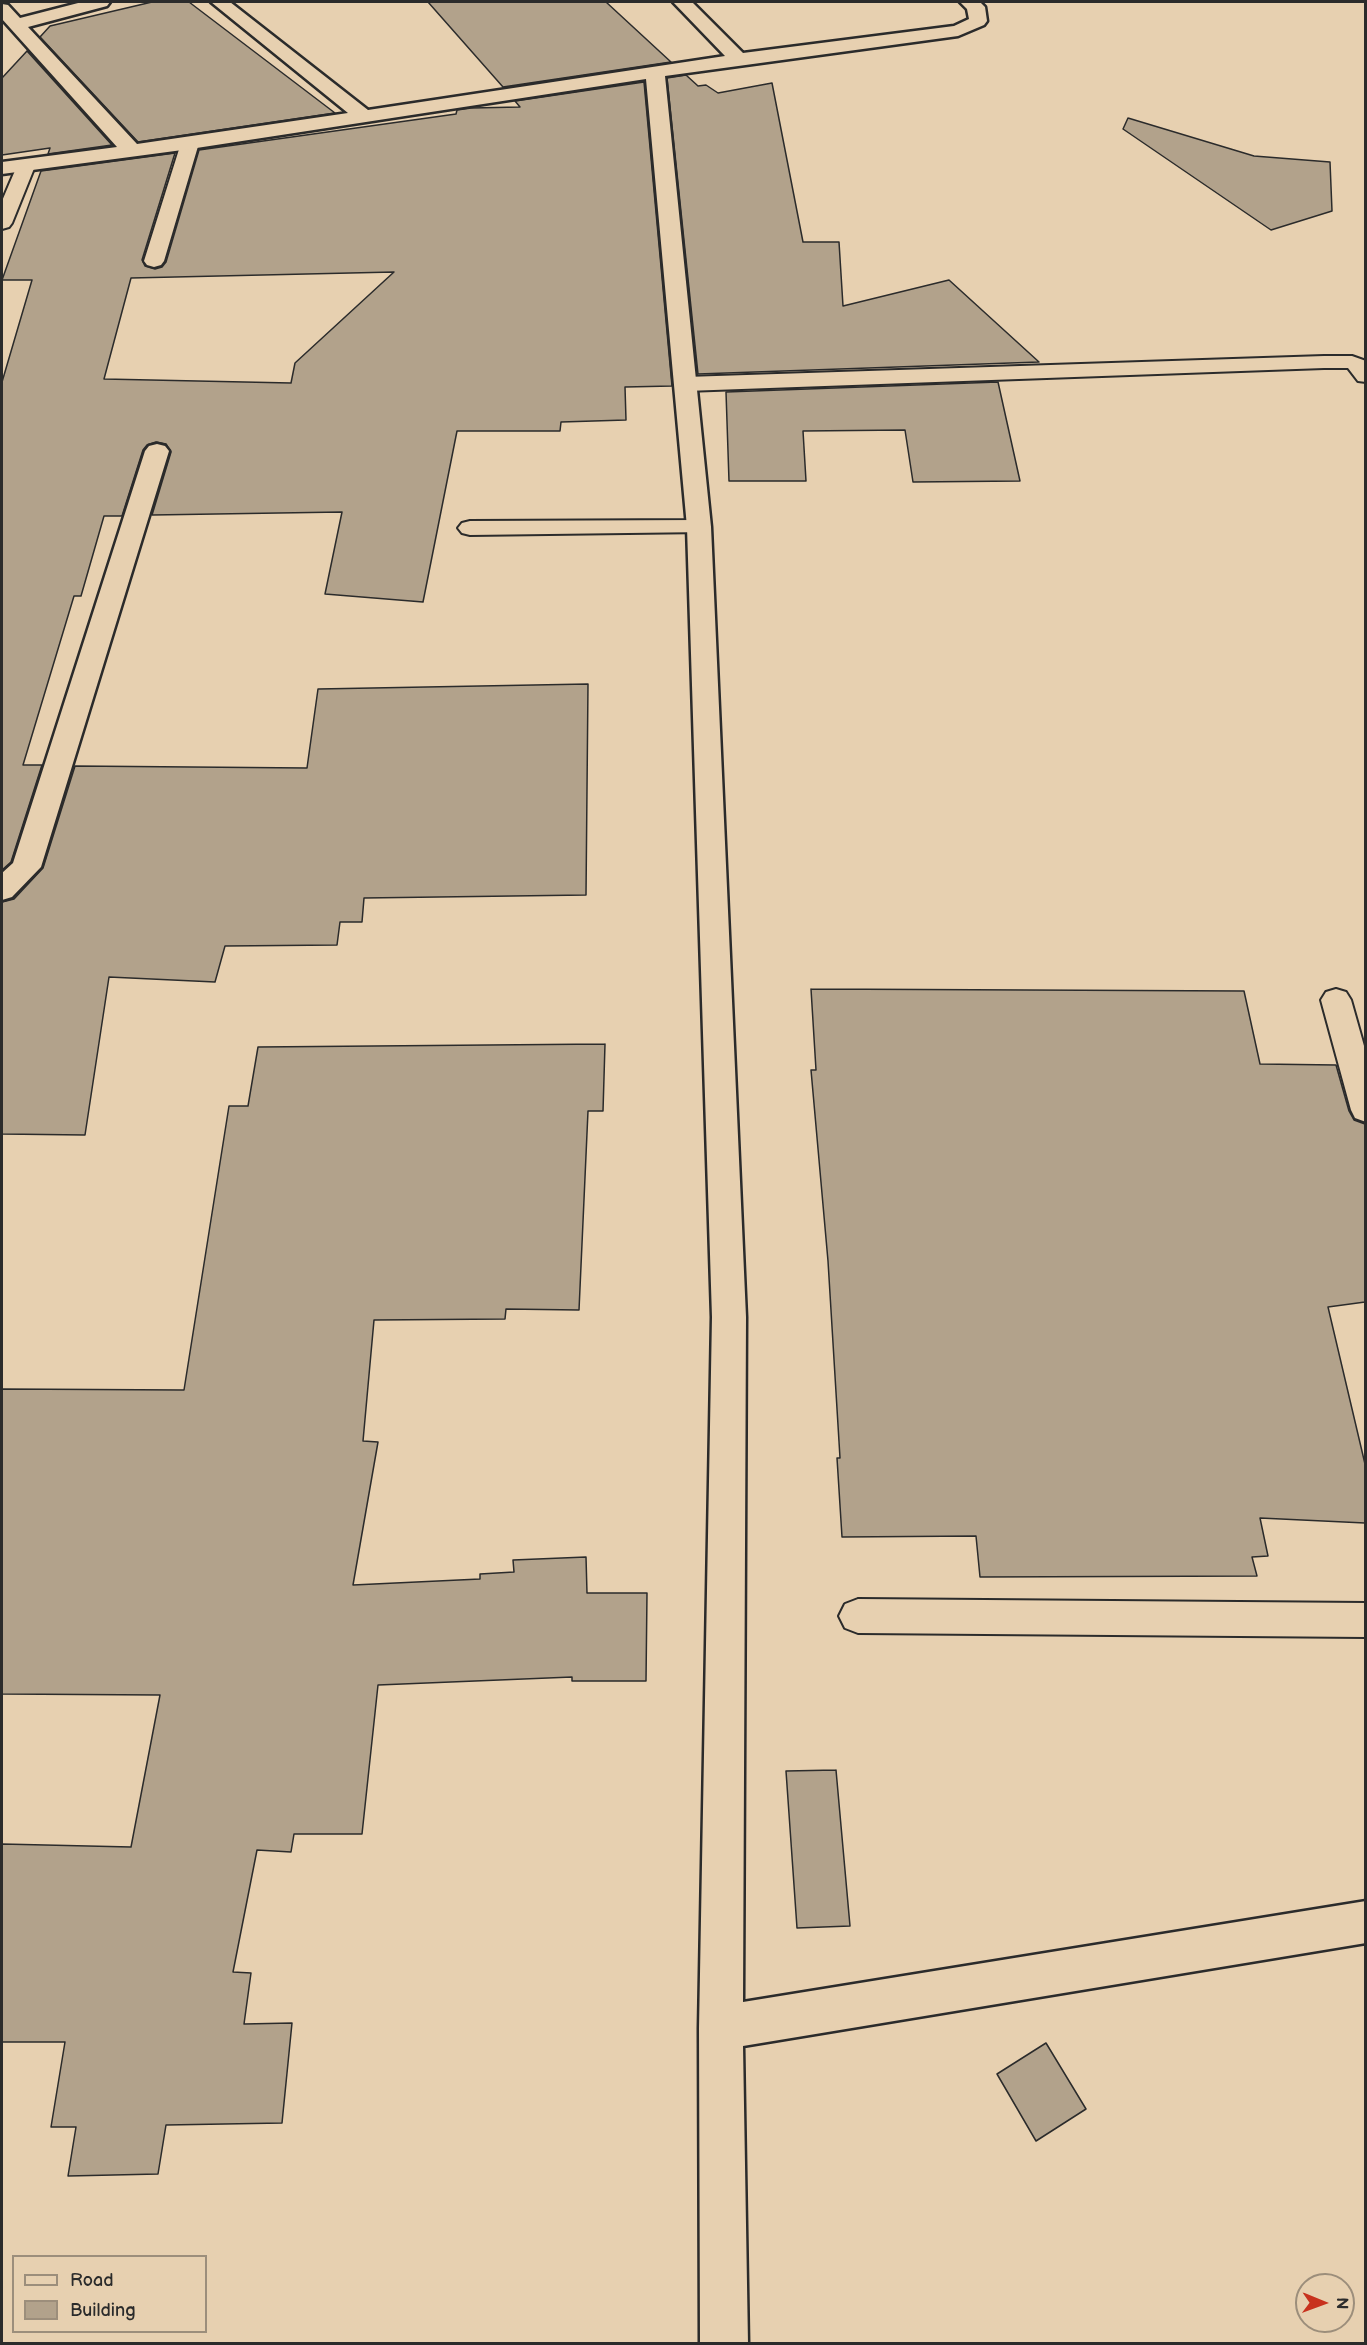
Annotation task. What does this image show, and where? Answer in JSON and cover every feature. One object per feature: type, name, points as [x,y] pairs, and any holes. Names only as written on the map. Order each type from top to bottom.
[{"type":"street","points":[[17,24],[101,2]]},
{"type":"street","points":[[220,2],[365,117]]},
{"type":"street","points":[[682,2],[739,58]]},
{"type":"street","points":[[2,168],[365,117],[739,58],[958,31],[978,21],[976,7],[969,2]]},
{"type":"street","points":[[2,9],[132,151]]},
{"type":"street","points":[[655,73],[699,527],[729,1317],[722,2028],[724,2343]]},
{"type":"street","points":[[2,890],[26,867],[157,451]]},
{"type":"street","points":[[722,2028],[1365,1922]]},
{"type":"lane","points":[[154,261],[190,143]]},
{"type":"lane","points":[[2,223],[26,165]]},
{"type":"lane","points":[[686,384],[1324,362],[1352,362],[1362,367],[1365,376]]},
{"type":"lane","points":[[471,528],[699,527]]},
{"type":"lane","points":[[1336,1000],[1365,1110]]},
{"type":"lane","points":[[858,1616],[1365,1620]]},
{"type":"building","points":[[152,2],[189,2],[335,113],[138,142],[40,37],[50,26]]},
{"type":"building","points":[[428,2],[606,2],[671,62],[503,87]]},
{"type":"building","points":[[27,51],[112,145],[48,154],[50,148],[2,155],[2,78]]},
{"type":"building","points":[[686,75],[698,86],[706,85],[718,93],[772,83],[803,242],[839,242],[843,306],[949,280],[1039,362],[698,374],[667,78]]},
{"type":"building","points":[[644,82],[672,386],[625,387],[626,420],[561,422],[560,431],[457,431],[423,602],[325,594],[342,512],[152,515],[171,452],[166,444],[156,442],[147,445],[143,450],[122,516],[104,516],[81,596],[74,596],[23,765],[42,765],[11,862],[2,870],[2,382],[32,280],[2,280],[41,171],[175,153],[142,260],[145,266],[155,269],[162,267],[166,262],[199,150],[456,114],[457,110],[471,108],[520,107],[515,101]],"holes":[[[394,272],[295,363],[291,383],[104,379],[131,278]]]},
{"type":"building","points":[[1128,118],[1254,156],[1330,162],[1332,211],[1271,230],[1123,129]]},
{"type":"building","points":[[998,382],[1020,481],[913,482],[905,430],[803,431],[806,481],[729,481],[726,392]]},
{"type":"building","points":[[588,684],[586,895],[364,898],[362,922],[340,922],[337,945],[225,946],[215,982],[109,977],[85,1135],[2,1134],[2,902],[14,899],[43,868],[75,766],[307,768],[318,689]]},
{"type":"building","points":[[811,989],[1244,991],[1260,1064],[1336,1065],[1349,1111],[1354,1120],[1365,1124],[1365,1302],[1328,1307],[1365,1464],[1365,1523],[1260,1518],[1268,1556],[1252,1557],[1257,1576],[980,1577],[976,1536],[842,1537],[837,1458],[840,1458],[828,1261],[811,1070],[816,1070]]},
{"type":"building","points":[[605,1044],[603,1111],[588,1111],[579,1310],[506,1309],[505,1319],[374,1320],[363,1441],[378,1442],[353,1585],[480,1579],[480,1574],[514,1572],[513,1560],[586,1557],[587,1593],[647,1593],[646,1681],[572,1681],[572,1677],[378,1685],[362,1834],[294,1834],[291,1852],[257,1850],[233,1972],[251,1973],[244,2024],[292,2023],[282,2123],[166,2125],[158,2174],[68,2176],[76,2127],[51,2127],[65,2042],[2,2042],[2,1844],[131,1847],[160,1695],[2,1694],[2,1389],[184,1390],[229,1106],[248,1106],[258,1047]]},
{"type":"building","points":[[836,1770],[850,1926],[797,1928],[786,1771]]},
{"type":"building","points":[[1046,2043],[1086,2109],[1036,2141],[997,2074]]}]
